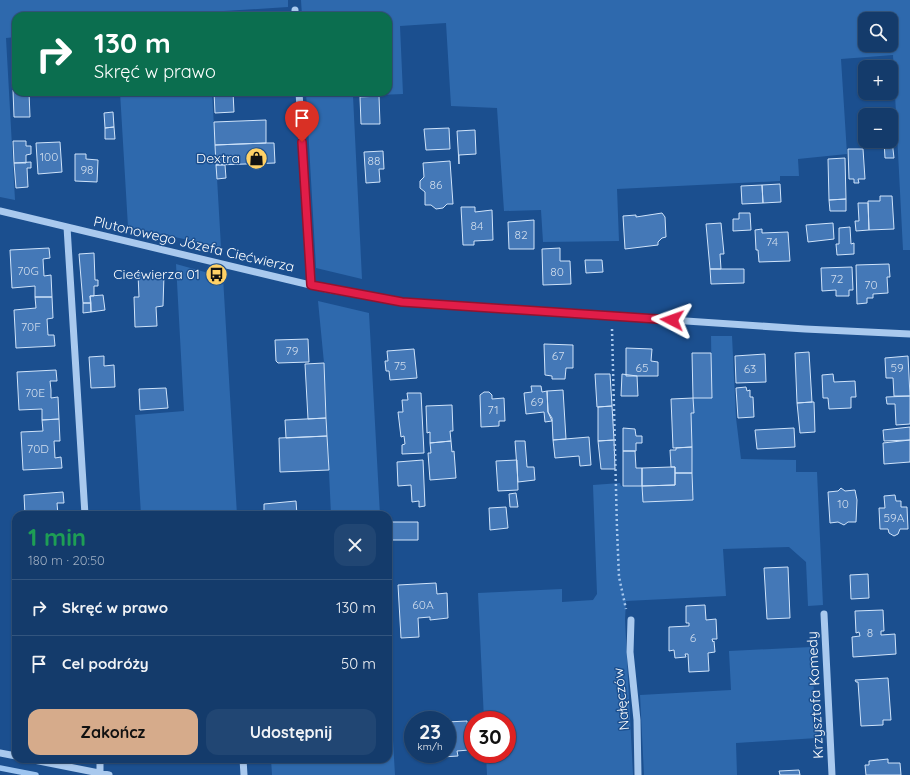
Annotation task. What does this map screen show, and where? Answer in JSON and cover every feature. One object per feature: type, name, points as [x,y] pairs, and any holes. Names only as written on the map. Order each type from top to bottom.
[{"type":"street","points":[[299,96],[311,285]]},
{"type":"street","name":"Plutonowego Józefa Ciećwierza","points":[[0,211],[311,285],[402,302],[805,329],[910,334]]},
{"type":"street","points":[[67,227],[85,511]]},
{"type":"street","name":"Krzysztofa Komedy","points":[[824,614],[832,775]]},
{"type":"street","name":"Nałęczów","points":[[631,620],[630,652],[637,720],[638,775]]},
{"type":"street","points":[[0,753],[12,755]]},
{"type":"street","points":[[49,763],[108,775]]},
{"type":"street","points":[[100,763],[100,773]]},
{"type":"street","points":[[243,763],[244,775]]},
{"type":"path","points":[[612,316],[619,577],[624,601],[631,620]]},
{"type":"shaded area","points":[[0,0],[288,0],[288,7],[208,12],[12,12],[12,37],[6,38],[15,200],[0,197]]},
{"type":"shaded area","points":[[301,0],[910,0],[910,250],[903,250],[898,148],[898,108],[896,108],[895,100],[898,100],[898,60],[893,60],[893,55],[841,59],[847,154],[798,159],[799,176],[780,176],[780,181],[617,189],[619,241],[543,242],[541,210],[504,211],[497,108],[451,106],[446,23],[400,26],[403,94],[392,94],[392,12],[302,12]]},
{"type":"shaded area","points":[[120,96],[212,96],[221,247],[128,227]]},
{"type":"shaded area","points":[[306,96],[353,96],[362,279],[316,268]]},
{"type":"shaded area","points":[[176,264],[223,277],[237,511],[141,511],[135,415],[184,411]]},
{"type":"shaded area","points":[[318,301],[369,313],[380,511],[331,511],[324,363]]},
{"type":"shaded area","points":[[711,336],[732,336],[736,418],[741,459],[796,460],[796,472],[817,472],[823,605],[808,606],[806,562],[789,547],[723,549],[726,596],[626,601],[625,620],[633,775],[487,775],[486,763],[516,763],[516,711],[484,711],[478,593],[562,589],[562,602],[593,600],[597,594],[593,485],[620,483],[621,486],[642,486],[643,502],[693,500],[691,413],[694,413],[693,398],[712,397]]},
{"type":"shaded area","points":[[811,647],[817,738],[736,743],[737,775],[644,775],[640,695],[731,690],[729,651]]},
{"type":"shaded area","points":[[392,723],[395,775],[272,775],[271,763],[392,763]]},
{"type":"building","points":[[13,96],[29,96],[30,117],[14,117]]},
{"type":"building","points":[[214,96],[233,96],[234,112],[215,113]]},
{"type":"building","points":[[379,96],[380,124],[361,124],[360,97]]},
{"type":"building","points":[[113,112],[114,127],[105,128],[104,113]]},
{"type":"building","points":[[266,120],[266,143],[215,145],[214,122]]},
{"type":"building","points":[[114,127],[115,139],[105,139],[105,128]]},
{"type":"building","points":[[449,128],[450,149],[426,150],[424,129]]},
{"type":"building","points":[[475,130],[476,154],[459,155],[459,164],[457,131]]},
{"type":"building","points":[[13,141],[26,141],[26,146],[31,146],[31,154],[26,155],[26,163],[14,163]]},
{"type":"building","points":[[60,142],[62,172],[38,174],[36,143]]},
{"type":"building","points":[[274,143],[275,163],[216,165],[215,145]]},
{"type":"building","points":[[884,148],[893,148],[894,158],[885,158]]},
{"type":"building","points":[[848,149],[863,149],[865,179],[858,179],[859,183],[854,183],[854,179],[849,179]]},
{"type":"building","points":[[383,151],[384,169],[379,169],[380,182],[366,183],[364,152]]},
{"type":"building","points":[[75,154],[86,154],[86,159],[98,160],[97,182],[75,181]]},
{"type":"building","points":[[845,158],[846,199],[829,200],[828,159]]},
{"type":"building","points":[[450,161],[453,204],[447,204],[443,208],[436,209],[431,205],[425,205],[425,192],[420,188],[420,181],[424,177],[423,163]]},
{"type":"building","points":[[31,162],[31,168],[27,168],[28,187],[16,188],[14,163]]},
{"type":"building","points":[[216,165],[225,165],[226,178],[217,179]]},
{"type":"building","points":[[780,184],[781,202],[763,203],[762,185]]},
{"type":"building","points":[[762,185],[763,203],[742,204],[741,186]]},
{"type":"building","points":[[880,196],[892,196],[894,229],[869,230],[868,201],[880,201]]},
{"type":"building","points":[[846,199],[846,211],[830,211],[829,200]]},
{"type":"building","points":[[858,203],[868,203],[869,230],[856,231],[855,221],[859,221]]},
{"type":"building","points":[[461,207],[475,207],[475,212],[492,210],[493,240],[474,241],[474,245],[463,245]]},
{"type":"building","points":[[662,213],[665,217],[666,237],[662,238],[658,242],[658,245],[625,249],[623,216],[636,215],[636,217]]},
{"type":"building","points":[[739,213],[750,213],[751,230],[733,231],[733,219],[739,219]]},
{"type":"building","points":[[534,220],[534,249],[509,249],[508,222]]},
{"type":"building","points":[[721,223],[724,254],[720,254],[721,269],[710,269],[706,224]]},
{"type":"building","points":[[833,223],[834,239],[808,242],[806,225]]},
{"type":"building","points":[[850,227],[851,244],[854,243],[854,254],[837,255],[836,244],[839,244],[839,228]]},
{"type":"building","points":[[762,229],[762,233],[788,232],[790,261],[759,262],[758,250],[756,250],[755,230]]},
{"type":"building","points":[[49,248],[50,258],[43,259],[44,276],[51,275],[52,297],[35,297],[35,286],[12,288],[10,250]]},
{"type":"building","points":[[560,248],[560,261],[570,261],[571,284],[543,285],[542,249]]},
{"type":"building","points":[[94,253],[95,280],[98,280],[98,286],[94,286],[94,296],[90,296],[91,303],[83,303],[79,254]]},
{"type":"building","points":[[585,260],[602,260],[603,272],[586,273]]},
{"type":"building","points":[[889,264],[890,277],[887,277],[888,293],[873,294],[873,298],[867,298],[867,303],[857,304],[856,265]]},
{"type":"building","points":[[852,267],[853,290],[849,290],[849,296],[836,296],[836,290],[822,291],[821,268]]},
{"type":"building","points":[[710,269],[744,269],[744,283],[711,284]]},
{"type":"building","points":[[138,274],[164,274],[163,306],[156,307],[157,326],[135,327],[134,297],[139,297]]},
{"type":"building","points":[[103,295],[105,310],[91,312],[90,296]]},
{"type":"building","points":[[35,297],[52,297],[53,318],[47,319],[48,335],[54,335],[55,346],[16,348],[14,310],[36,308]]},
{"type":"building","points":[[83,303],[91,303],[91,312],[83,313]]},
{"type":"building","points":[[308,339],[309,362],[278,363],[276,361],[275,340]]},
{"type":"building","points":[[544,344],[573,345],[573,368],[566,368],[565,379],[552,379],[552,376],[545,375]]},
{"type":"building","points":[[626,348],[652,349],[651,361],[658,362],[658,376],[626,376]]},
{"type":"building","points":[[414,349],[417,378],[390,380],[389,371],[386,371],[385,361],[388,361],[387,351]]},
{"type":"building","points":[[809,352],[812,402],[797,403],[795,353]]},
{"type":"building","points":[[692,353],[711,353],[712,398],[693,398]]},
{"type":"building","points":[[765,354],[766,382],[736,383],[735,356]]},
{"type":"building","points":[[104,356],[104,366],[114,365],[115,387],[91,388],[89,357]]},
{"type":"building","points":[[908,356],[910,396],[894,396],[893,378],[886,378],[885,358]]},
{"type":"building","points":[[324,363],[326,418],[308,419],[305,364]]},
{"type":"building","points":[[56,370],[57,381],[50,381],[51,398],[58,397],[59,419],[42,420],[42,409],[19,410],[17,372]]},
{"type":"building","points":[[595,374],[610,374],[612,406],[597,407]]},
{"type":"building","points":[[622,374],[637,376],[638,396],[621,396]]},
{"type":"building","points":[[833,374],[834,382],[855,381],[856,397],[851,397],[851,408],[829,409],[828,398],[823,398],[822,375]]},
{"type":"building","points":[[531,386],[541,386],[542,392],[547,391],[548,412],[552,421],[545,422],[544,412],[526,414],[524,393],[532,392]]},
{"type":"building","points":[[746,387],[747,391],[750,390],[750,397],[753,397],[754,417],[738,418],[736,388]]},
{"type":"building","points":[[166,388],[168,408],[140,410],[139,389]]},
{"type":"building","points":[[563,390],[566,439],[553,440],[552,418],[548,412],[547,391]]},
{"type":"building","points":[[484,392],[489,392],[492,395],[492,399],[504,398],[505,421],[499,421],[499,426],[481,427],[480,395]]},
{"type":"building","points":[[407,393],[421,393],[424,453],[402,454],[402,445],[405,444],[404,436],[401,437],[398,412],[403,412],[402,400],[408,400]]},
{"type":"building","points":[[910,396],[910,424],[896,425],[895,404],[887,404],[886,397]]},
{"type":"building","points":[[693,398],[694,413],[691,413],[692,447],[673,448],[671,399]]},
{"type":"building","points":[[814,402],[815,432],[800,433],[797,403]]},
{"type":"building","points":[[452,405],[453,431],[450,431],[451,441],[430,443],[430,432],[427,433],[426,406]]},
{"type":"building","points":[[612,406],[614,440],[598,441],[598,407]]},
{"type":"building","points":[[326,418],[327,436],[286,438],[285,420]]},
{"type":"building","points":[[59,419],[60,441],[54,441],[55,458],[61,457],[62,468],[23,470],[21,432],[43,431],[42,420]]},
{"type":"building","points":[[910,427],[910,440],[884,441],[883,430]]},
{"type":"building","points":[[623,428],[635,429],[636,436],[642,436],[642,443],[636,443],[636,451],[623,451]]},
{"type":"building","points":[[794,428],[795,447],[757,449],[755,430]]},
{"type":"building","points":[[327,436],[329,470],[280,472],[279,438]]},
{"type":"building","points":[[589,437],[591,465],[580,466],[579,456],[555,458],[553,440]]},
{"type":"building","points":[[614,440],[615,469],[601,469],[598,441]]},
{"type":"building","points":[[910,440],[910,462],[884,464],[883,443]]},
{"type":"building","points":[[451,441],[452,452],[454,451],[456,478],[430,480],[428,453],[431,453],[430,443]]},
{"type":"building","points":[[515,441],[525,441],[527,467],[534,467],[535,480],[518,482]]},
{"type":"building","points":[[692,447],[692,473],[675,473],[675,467],[671,467],[670,450]]},
{"type":"building","points":[[623,451],[635,451],[636,468],[642,468],[642,486],[623,486]]},
{"type":"building","points":[[423,460],[425,506],[419,507],[419,501],[412,502],[411,485],[398,486],[397,462]]},
{"type":"building","points":[[517,460],[518,490],[498,491],[496,461]]},
{"type":"building","points":[[675,467],[675,485],[642,486],[642,468]]},
{"type":"building","points":[[675,473],[692,473],[693,500],[643,502],[642,486],[675,485]]},
{"type":"building","points":[[841,488],[845,491],[855,490],[857,500],[856,522],[848,522],[844,525],[838,522],[830,523],[828,492],[838,491]]},
{"type":"building","points":[[63,492],[64,503],[57,503],[58,511],[25,511],[24,495]]},
{"type":"building","points":[[516,493],[518,507],[510,507],[509,494]]},
{"type":"building","points":[[895,495],[896,501],[901,501],[901,507],[907,507],[908,529],[900,529],[898,534],[894,536],[889,533],[888,529],[880,529],[879,508],[885,508],[884,496]]},
{"type":"building","points":[[296,501],[297,511],[264,511],[264,504]]},
{"type":"building","points":[[506,507],[508,528],[490,530],[489,508]]},
{"type":"building","points":[[392,522],[418,522],[418,540],[392,540]]},
{"type":"building","points":[[788,567],[790,618],[767,619],[764,568]]},
{"type":"building","points":[[868,574],[869,598],[851,599],[850,575]]},
{"type":"building","points":[[436,583],[437,594],[447,593],[448,618],[430,620],[430,617],[418,618],[419,637],[401,638],[398,585]]},
{"type":"building","points":[[705,605],[706,620],[716,619],[717,639],[712,639],[713,642],[714,641],[715,652],[708,653],[709,671],[689,672],[688,654],[685,654],[686,657],[675,658],[674,650],[669,651],[669,627],[689,626],[689,623],[686,623],[686,606]]},
{"type":"building","points":[[883,610],[884,631],[881,631],[881,635],[895,634],[896,654],[853,657],[852,637],[860,636],[859,632],[856,633],[855,611]]},
{"type":"building","points":[[888,678],[891,720],[883,720],[883,725],[861,726],[858,682],[855,680]]},
{"type":"building","points":[[464,721],[464,750],[457,751],[458,756],[456,756],[456,722]]},
{"type":"building","points":[[888,759],[888,763],[900,763],[901,775],[866,775],[865,765],[869,765],[869,761]]},
{"type":"building","points":[[799,770],[800,775],[780,775],[779,771]]},
{"type":"waterway","points":[[0,768],[36,775]]},
{"type":"place","name":"Dextra","points":[[256,158]]},
{"type":"place","name":"Ciećwierza 01","points":[[216,274]]},
{"type":"route","points":[[302,142],[311,285],[402,302],[485,309],[672,320]]}]
